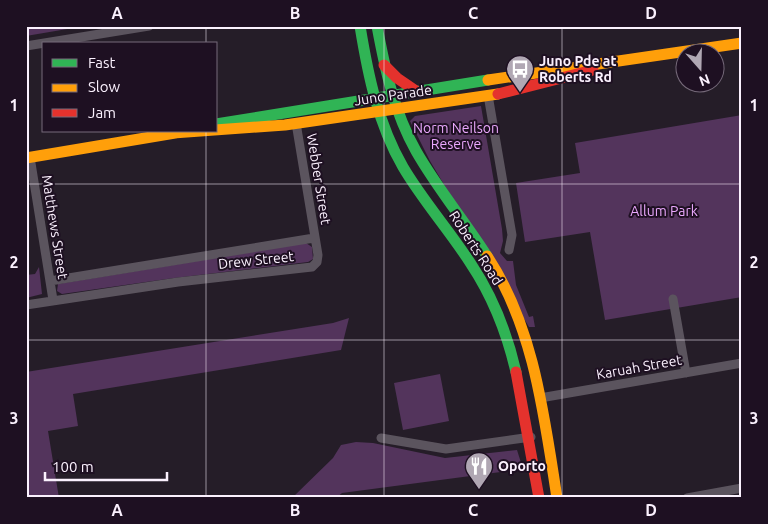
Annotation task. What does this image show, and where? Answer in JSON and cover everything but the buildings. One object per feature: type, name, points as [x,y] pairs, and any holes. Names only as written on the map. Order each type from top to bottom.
[{"type":"main road","name":"Roberts Road","points":[[360,26],[378,113],[404,168],[471,264],[490,295],[509,346],[539,498]]},
{"type":"main road","name":"Roberts Road","points":[[378,26],[384,65],[397,111],[421,159],[499,274],[526,336],[540,398],[557,498]]},
{"type":"main road","name":"Juno Parade","points":[[218,124],[571,66],[613,63],[742,43]]},
{"type":"main road","name":"Juno Parade","points":[[28,158],[178,132],[217,133],[397,111],[488,95],[575,76],[613,63]]},
{"type":"main road","points":[[384,65],[397,78],[416,91]]},
{"type":"street","points":[[51,42],[149,26]]},
{"type":"street","points":[[26,46],[42,43]]},
{"type":"street","name":"Roberts Road","points":[[488,95],[512,235],[509,250]]},
{"type":"street","name":"Webber Street","points":[[296,123],[314,238]]},
{"type":"street","name":"Matthews Street","points":[[28,158],[53,300]]},
{"type":"street","name":"Drew Street","points":[[26,305],[178,282],[309,268],[315,265],[318,259],[314,238],[50,281]]},
{"type":"street","points":[[673,299],[686,373]]},
{"type":"street","name":"Karuah Street","points":[[540,398],[742,363]]},
{"type":"street","points":[[381,438],[446,449],[546,434]]},
{"type":"street","points":[[686,498],[742,488]]},
{"type":"green space","points":[[26,26],[79,26],[79,27],[26,36]]},
{"type":"green space","name":"Norm Neilson Reserve","points":[[481,106],[502,229],[503,241],[500,253],[507,261],[513,261],[516,285],[529,317],[533,316],[535,327],[529,327],[430,161],[410,121],[415,116]]},
{"type":"green space","name":"Allum Park","points":[[742,115],[742,297],[605,320],[590,232],[525,242],[516,183],[580,173],[575,143]]},
{"type":"green space","points":[[306,243],[312,247],[313,259],[308,262],[62,294],[57,291],[58,284]]},
{"type":"green space","points":[[39,267],[42,294],[26,298],[26,275],[35,274]]},
{"type":"green space","points":[[349,318],[341,350],[73,394],[78,426],[48,431],[59,498],[28,498],[26,372],[333,323]]},
{"type":"green space","points":[[440,374],[449,421],[403,430],[394,383]]},
{"type":"green space","points":[[356,442],[373,443],[445,458],[517,450],[523,469],[342,493],[336,498],[292,498],[333,458],[341,445]]},
{"type":"traffic: fast","points":[[360,26],[375,99],[394,151],[411,180],[463,252],[486,289],[504,329],[516,372]]},
{"type":"traffic: fast","points":[[377,26],[391,90],[408,136],[433,178],[487,256]]},
{"type":"traffic: fast","points":[[218,124],[488,80]]},
{"type":"traffic: slow","points":[[488,80],[742,43]]},
{"type":"traffic: slow","points":[[218,130],[285,125],[498,94]]},
{"type":"traffic: slow","points":[[26,158],[181,132]]},
{"type":"traffic: slow","points":[[173,133],[187,132]]},
{"type":"traffic: slow","points":[[487,256],[503,283],[516,312],[535,372],[557,498]]},
{"type":"traffic: jam","points":[[384,65],[397,78],[416,91]]},
{"type":"traffic: jam","points":[[498,94],[593,70]]},
{"type":"traffic: jam","points":[[516,372],[539,498]]},
{"type":"place","name":"Juno Pde at Roberts Rd","points":[[520,93]]},
{"type":"place","name":"Oporto","points":[[479,490]]}]
